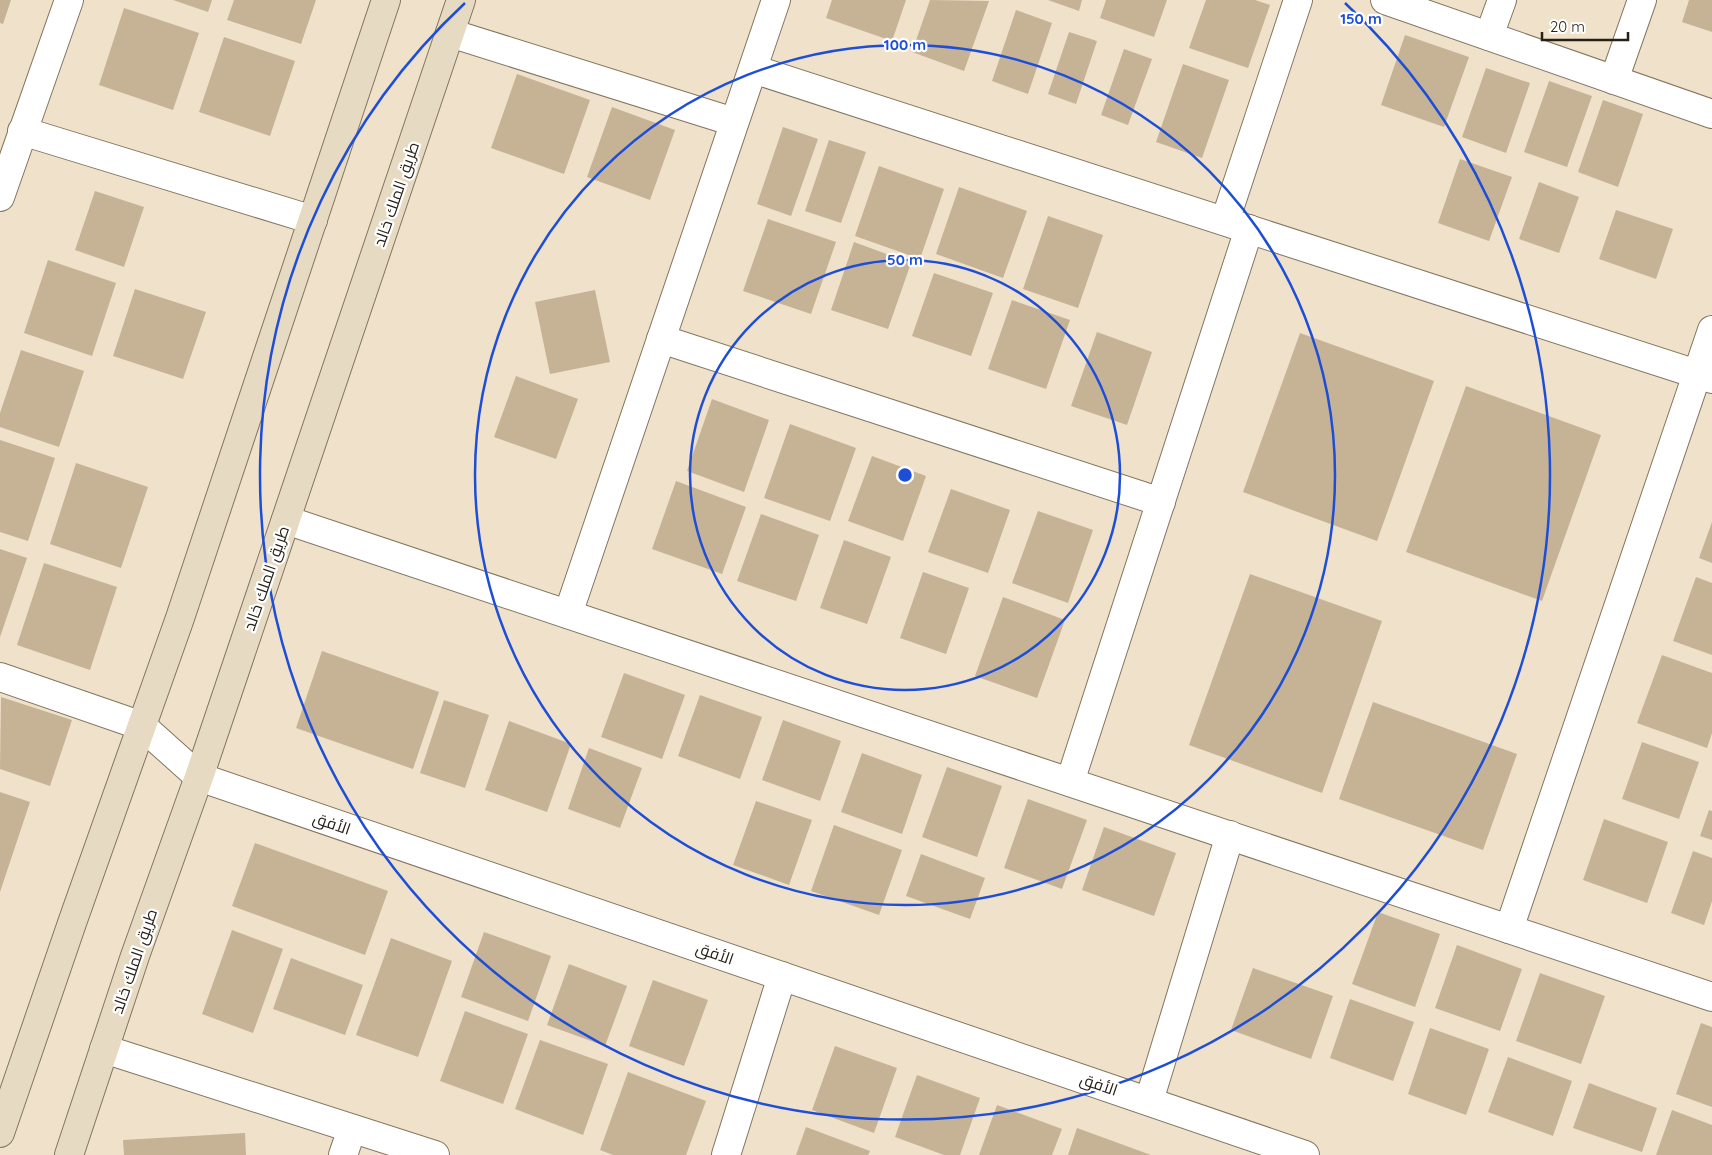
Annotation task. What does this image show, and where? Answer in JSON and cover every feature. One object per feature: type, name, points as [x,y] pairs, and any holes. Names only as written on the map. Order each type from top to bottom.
[{"type":"main road","points":[[0,1133],[75,913],[183,608],[386,0]]},
{"type":"main road","name":"طريق الملك خالد","points":[[69,1155],[135,956],[199,777],[461,0]]},
{"type":"street","points":[[0,197],[69,0]]},
{"type":"street","points":[[568,614],[776,0]]},
{"type":"street","points":[[1070,782],[1161,502],[1298,0]]},
{"type":"street","points":[[1385,0],[1712,114]]},
{"type":"street","points":[[1489,36],[1502,0]]},
{"type":"street","points":[[1614,80],[1642,0]]},
{"type":"street","points":[[450,33],[734,122]]},
{"type":"street","points":[[753,69],[1705,376]]},
{"type":"street","points":[[22,131],[313,220]]},
{"type":"street","points":[[1509,929],[1705,376],[1712,330]]},
{"type":"street","points":[[661,339],[1161,502]]},
{"type":"street","points":[[286,520],[1712,997]]},
{"type":"street","points":[[0,677],[142,726]]},
{"type":"street","name":"الأفق","points":[[142,726],[199,777],[1149,1102],[1260,1148],[1305,1155]]},
{"type":"street","points":[[1149,1102],[1230,836]]},
{"type":"street","points":[[726,1155],[782,976]]},
{"type":"street","points":[[104,1049],[435,1155]]},
{"type":"street","points":[[343,1155],[352,1128]]},
{"type":"building","points":[[0,0],[11,0],[3,24],[0,23]]},
{"type":"building","points":[[173,0],[212,0],[208,12]]},
{"type":"building","points":[[234,0],[316,0],[301,44],[227,20]]},
{"type":"building","points":[[832,0],[906,0],[892,41],[826,18]]},
{"type":"building","points":[[930,0],[989,1],[964,71],[912,52]]},
{"type":"building","points":[[1048,0],[1082,0],[1079,11]]},
{"type":"building","points":[[1106,0],[1167,0],[1154,37],[1100,18]]},
{"type":"building","points":[[1206,0],[1255,0],[1270,5],[1248,68],[1189,48]]},
{"type":"building","points":[[1689,0],[1712,0],[1712,32],[1682,22]]},
{"type":"building","points":[[124,8],[199,33],[173,110],[99,85]]},
{"type":"building","points":[[1016,10],[1052,23],[1028,94],[992,81]]},
{"type":"building","points":[[1069,32],[1097,41],[1076,104],[1048,94]]},
{"type":"building","points":[[1405,35],[1469,57],[1444,127],[1381,105]]},
{"type":"building","points":[[224,37],[295,61],[270,136],[199,112]]},
{"type":"building","points":[[1124,49],[1152,59],[1128,125],[1101,115]]},
{"type":"building","points":[[1183,64],[1229,80],[1202,158],[1156,142]]},
{"type":"building","points":[[1486,68],[1530,83],[1506,153],[1462,137]]},
{"type":"building","points":[[517,74],[590,100],[564,174],[491,148]]},
{"type":"building","points":[[1549,81],[1592,96],[1567,167],[1524,152]]},
{"type":"building","points":[[1603,100],[1643,114],[1618,187],[1578,172]]},
{"type":"building","points":[[612,107],[675,130],[650,200],[587,177]]},
{"type":"building","points":[[783,127],[818,139],[791,216],[757,204]]},
{"type":"building","points":[[829,140],[866,152],[841,223],[805,211]]},
{"type":"building","points":[[1460,159],[1512,177],[1489,241],[1438,223]]},
{"type":"building","points":[[879,166],[944,189],[920,259],[855,236]]},
{"type":"building","points":[[1539,182],[1579,197],[1559,253],[1519,239]]},
{"type":"building","points":[[959,187],[1027,211],[1003,278],[936,254]]},
{"type":"building","points":[[95,191],[144,207],[124,267],[75,250]]},
{"type":"building","points":[[1616,210],[1673,229],[1656,279],[1599,259]]},
{"type":"building","points":[[1048,216],[1103,235],[1078,308],[1023,289]]},
{"type":"building","points":[[768,219],[836,242],[811,314],[743,291]]},
{"type":"building","points":[[854,242],[911,263],[888,329],[831,310]]},
{"type":"building","points":[[48,260],[116,283],[92,356],[24,333]]},
{"type":"building","points":[[934,273],[993,293],[971,356],[912,336]]},
{"type":"building","points":[[135,289],[206,312],[183,379],[113,356]]},
{"type":"building","points":[[595,290],[610,362],[550,374],[535,302]]},
{"type":"building","points":[[1012,300],[1070,320],[1046,389],[988,369]]},
{"type":"building","points":[[1097,332],[1152,352],[1127,425],[1071,406]]},
{"type":"building","points":[[1300,333],[1434,381],[1377,541],[1243,492]]},
{"type":"building","points":[[21,350],[84,371],[59,447],[0,427],[0,413]]},
{"type":"building","points":[[516,376],[578,399],[556,459],[494,437]]},
{"type":"building","points":[[1466,386],[1601,435],[1542,601],[1406,552]]},
{"type":"building","points":[[712,399],[769,420],[744,492],[687,471]]},
{"type":"building","points":[[790,424],[856,448],[830,521],[764,498]]},
{"type":"building","points":[[0,440],[55,458],[28,541],[0,532]]},
{"type":"building","points":[[872,456],[926,476],[903,541],[848,521]]},
{"type":"building","points":[[76,463],[148,487],[121,568],[50,544]]},
{"type":"building","points":[[676,481],[746,507],[722,574],[652,549]]},
{"type":"building","points":[[951,489],[1010,510],[988,573],[928,552]]},
{"type":"building","points":[[1038,511],[1093,530],[1068,603],[1012,583]]},
{"type":"building","points":[[761,514],[819,535],[796,601],[737,581]]},
{"type":"building","points":[[1712,522],[1712,563],[1699,558]]},
{"type":"building","points":[[844,540],[891,557],[867,624],[820,608]]},
{"type":"building","points":[[0,549],[27,558],[0,637]]},
{"type":"building","points":[[44,563],[117,587],[90,670],[17,645]]},
{"type":"building","points":[[923,572],[969,588],[946,654],[900,638]]},
{"type":"building","points":[[1250,574],[1382,621],[1322,793],[1189,745]]},
{"type":"building","points":[[1696,577],[1712,583],[1712,655],[1673,641]]},
{"type":"building","points":[[1003,597],[1065,620],[1037,698],[975,676]]},
{"type":"building","points":[[322,651],[439,692],[413,769],[296,728]]},
{"type":"building","points":[[1662,655],[1712,673],[1712,733],[1707,748],[1637,723]]},
{"type":"building","points":[[624,673],[685,695],[662,759],[601,737]]},
{"type":"building","points":[[700,695],[762,717],[740,779],[678,756]]},
{"type":"building","points":[[1,697],[72,720],[50,786],[0,769]]},
{"type":"building","points":[[444,700],[489,715],[465,788],[420,773]]},
{"type":"building","points":[[1373,702],[1517,754],[1483,850],[1339,799]]},
{"type":"building","points":[[783,720],[841,741],[820,801],[762,780]]},
{"type":"building","points":[[509,721],[571,744],[547,812],[485,790]]},
{"type":"building","points":[[1642,742],[1699,762],[1679,819],[1622,799]]},
{"type":"building","points":[[589,748],[642,768],[620,828],[568,809]]},
{"type":"building","points":[[862,753],[922,775],[902,834],[841,812]]},
{"type":"building","points":[[947,767],[1002,786],[977,857],[922,837]]},
{"type":"building","points":[[0,792],[30,802],[0,892]]},
{"type":"building","points":[[1028,799],[1087,820],[1062,889],[1004,868]]},
{"type":"building","points":[[756,801],[812,820],[789,885],[733,865]]},
{"type":"building","points":[[1709,810],[1712,811],[1712,840],[1700,836]]},
{"type":"building","points":[[1604,819],[1668,842],[1647,903],[1583,880]]},
{"type":"building","points":[[834,825],[902,850],[879,915],[811,891]]},
{"type":"building","points":[[1104,827],[1176,853],[1154,916],[1082,890]]},
{"type":"building","points":[[255,843],[388,891],[365,955],[232,906]]},
{"type":"building","points":[[1693,851],[1712,858],[1712,901],[1704,925],[1671,913]]},
{"type":"building","points":[[921,854],[985,878],[970,919],[906,896]]},
{"type":"building","points":[[1378,912],[1440,934],[1415,1007],[1352,984]]},
{"type":"building","points":[[232,930],[283,949],[253,1033],[202,1014]]},
{"type":"building","points":[[484,932],[551,956],[528,1021],[461,997]]},
{"type":"building","points":[[391,938],[452,961],[418,1057],[356,1035]]},
{"type":"building","points":[[1457,945],[1522,969],[1500,1031],[1435,1008]]},
{"type":"building","points":[[291,958],[363,985],[345,1035],[273,1009]]},
{"type":"building","points":[[569,964],[627,986],[605,1046],[547,1025]]},
{"type":"building","points":[[1253,968],[1333,996],[1311,1059],[1231,1030]]},
{"type":"building","points":[[1540,973],[1605,996],[1581,1064],[1516,1041]]},
{"type":"building","points":[[653,980],[708,1000],[684,1066],[629,1046]]},
{"type":"building","points":[[1350,999],[1414,1022],[1393,1081],[1330,1058]]},
{"type":"building","points":[[465,1011],[528,1034],[503,1104],[440,1081]]},
{"type":"building","points":[[1701,1023],[1712,1027],[1712,1107],[1676,1094]]},
{"type":"building","points":[[1430,1028],[1489,1049],[1466,1115],[1408,1094]]},
{"type":"building","points":[[540,1040],[608,1064],[583,1135],[515,1109]]},
{"type":"building","points":[[835,1046],[897,1068],[874,1133],[812,1110]]},
{"type":"building","points":[[1508,1057],[1572,1081],[1553,1136],[1488,1112]]},
{"type":"building","points":[[628,1072],[706,1101],[686,1155],[613,1155],[600,1150]]},
{"type":"building","points":[[917,1075],[980,1098],[960,1155],[944,1155],[895,1137]]},
{"type":"building","points":[[1589,1083],[1657,1108],[1642,1152],[1573,1128]]},
{"type":"building","points":[[997,1105],[1062,1129],[1052,1155],[979,1155]]},
{"type":"building","points":[[1672,1110],[1712,1125],[1712,1155],[1656,1155]]},
{"type":"building","points":[[806,1127],[870,1151],[868,1155],[796,1155]]},
{"type":"building","points":[[1077,1128],[1151,1155],[1068,1155]]},
{"type":"building","points":[[245,1133],[246,1155],[124,1155],[123,1140]]}]
